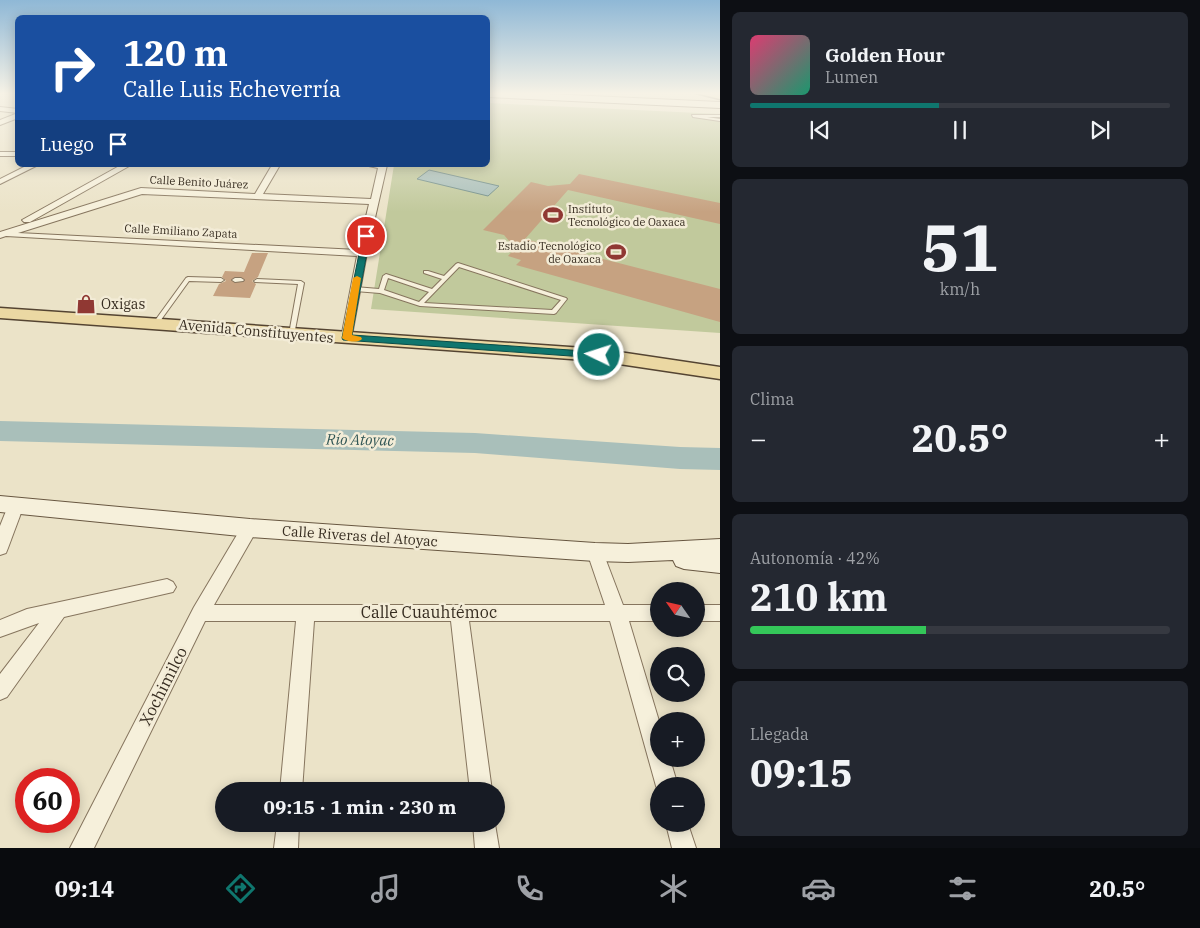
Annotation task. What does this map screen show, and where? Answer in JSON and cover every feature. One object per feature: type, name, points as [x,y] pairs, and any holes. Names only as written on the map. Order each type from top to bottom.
[{"type":"main road","name":"Avenida Constituyentes","points":[[0,313],[599,355],[720,373]]},
{"type":"main road","points":[[599,355],[720,360]]},
{"type":"street","points":[[0,154],[15,154]]},
{"type":"street","points":[[0,182],[30,167]]},
{"type":"street","points":[[0,235],[123,167]]},
{"type":"street","points":[[258,196],[275,167]]},
{"type":"street","points":[[347,338],[362,253],[383,167]]},
{"type":"street","name":"Calle Benito Juárez","points":[[0,235],[141,191],[374,202]]},
{"type":"street","name":"Calle Emiliano Zapata","points":[[0,235],[362,253]]},
{"type":"street","points":[[0,548],[8,505]]},
{"type":"street","name":"Calle Riveras del Atoyac","points":[[8,505],[250,528],[595,552],[628,553],[720,548]]},
{"type":"street","name":"Xochimilco","points":[[82,848],[200,613],[250,528]]},
{"type":"street","points":[[595,552],[617,612],[650,727]]},
{"type":"street","points":[[628,553],[720,563]]},
{"type":"street","points":[[0,629],[27,617],[167,588]]},
{"type":"street","points":[[0,690],[58,610]]},
{"type":"street","points":[[292,782],[306,612]]},
{"type":"street","name":"Calle Cuauhtémoc","points":[[200,613],[650,613]]},
{"type":"street","points":[[459,613],[479,782]]},
{"type":"street","points":[[705,613],[720,613]]},
{"type":"street","points":[[286,848],[287,832]]},
{"type":"street","points":[[485,832],[487,848]]},
{"type":"street","points":[[679,832],[684,848]]},
{"type":"lane","points":[[355,289],[382,290],[420,304],[554,312],[564,299],[458,265],[420,304]]},
{"type":"lane","points":[[426,272],[445,278]]},
{"type":"lane","points":[[382,290],[386,276],[432,291]]},
{"type":"lane","points":[[156,323],[188,279],[221,280]]},
{"type":"lane","points":[[257,281],[301,283],[292,334]]},
{"type":"green space","name":"Instituto Tecnológico de Oaxaca","points":[[490,133],[720,133],[720,333],[371,309],[394,167],[490,167]]},
{"type":"water","points":[[429,170],[499,186],[488,196],[417,179]]},
{"type":"building","points":[[579,174],[720,203],[720,224],[568,190],[525,239],[720,289],[720,322],[516,265],[521,260],[508,256],[515,248],[504,235],[483,230],[531,182],[548,186],[570,184]]},
{"type":"building","points":[[252,253],[268,253],[258,277],[252,281],[256,284],[250,298],[213,296],[219,284],[226,281],[222,277],[225,271],[244,272]]},
{"type":"waterway","name":"Río Atoyac","points":[[0,431],[475,443],[680,458],[720,459]]},
{"type":"slow traffic","points":[[357,278],[347,338],[358,339]]},
{"type":"place","name":"Instituto Tecnológico de Oaxaca","points":[[553,215]]},
{"type":"place","name":"Estadio Tecnológico de Oaxaca","points":[[616,252]]},
{"type":"place","name":"Oxigas","points":[[86,304]]},
{"type":"route","points":[[366,236],[347,338],[599,355]]}]
